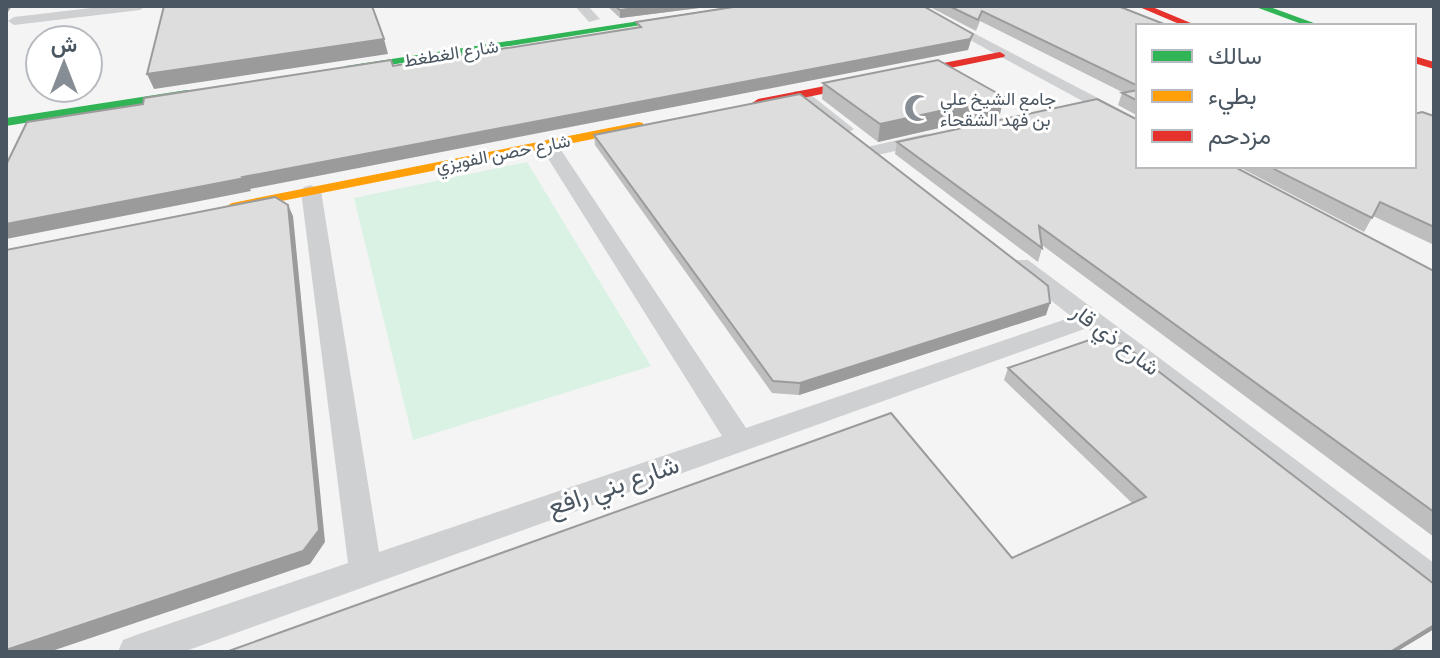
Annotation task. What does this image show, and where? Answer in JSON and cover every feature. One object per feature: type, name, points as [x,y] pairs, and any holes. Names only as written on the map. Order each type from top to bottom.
[{"type":"street","points":[[10,27],[23,6]]},
{"type":"street","points":[[10,27],[140,6]]},
{"type":"street","name":"شارع الغطغط","points":[[683,6],[587,13],[326,66],[755,6]]},
{"type":"street","points":[[913,6],[1136,125]]},
{"type":"street","points":[[1142,6],[1188,24]]},
{"type":"street","points":[[1258,6],[1311,24]]},
{"type":"street","points":[[741,106],[1000,55]]},
{"type":"street","points":[[7,120],[192,80]]},
{"type":"street","points":[[7,120],[212,90]]},
{"type":"street","points":[[800,94],[897,169]]},
{"type":"street","points":[[1064,108],[1092,102]]},
{"type":"street","name":"شارع حصن الفويزي","points":[[219,209],[652,123]]},
{"type":"street","points":[[873,151],[947,134]]},
{"type":"street","points":[[548,144],[740,441]]},
{"type":"street","points":[[311,191],[366,572]]},
{"type":"street","name":"شارع ذي قار","points":[[1005,254],[1434,582]]},
{"type":"street","name":"شارع بني رافع","points":[[136,652],[1090,319]]},
{"type":"green space","points":[[527,162],[651,366],[413,440],[354,198]]},
{"type":"building","points":[[164,6],[372,6],[384,39],[147,74]]},
{"type":"building","points":[[615,6],[650,6],[620,10]]},
{"type":"building","points":[[740,6],[923,6],[973,34],[970,39],[6,224],[6,165],[27,122],[143,104],[144,98],[391,60],[393,66],[641,27],[636,22]]},
{"type":"building","points":[[949,6],[1118,6],[1164,24],[1136,24],[1136,85],[982,11],[978,20]]},
{"type":"building","points":[[938,60],[1004,97],[880,124],[823,83]]},
{"type":"building","points":[[1136,90],[1136,100],[1122,93]]},
{"type":"building","points":[[800,94],[1048,286],[1050,303],[800,383],[773,381],[594,135]]},
{"type":"building","points":[[1097,99],[1136,119],[1136,168],[1237,168],[1434,271],[1434,512],[1039,226],[1042,248],[897,142]]},
{"type":"building","points":[[1416,114],[1434,116],[1434,227],[1380,202],[1372,218],[1272,168],[1416,168]]},
{"type":"building","points":[[275,197],[288,205],[319,530],[303,551],[6,650],[6,250]]},
{"type":"building","points":[[1095,338],[1123,344],[1434,584],[1434,625],[1390,652],[226,652],[891,413],[1012,558],[1146,497],[1008,368]]},
{"type":"traffic: fast","points":[[346,69],[755,6]]},
{"type":"traffic: fast","points":[[1258,6],[1311,24]]},
{"type":"traffic: fast","points":[[6,122],[187,94]]},
{"type":"traffic: slow","points":[[232,207],[639,126]]},
{"type":"traffic: jam","points":[[1142,6],[1188,24]]},
{"type":"traffic: jam","points":[[758,103],[1000,55]]},
{"type":"traffic: jam","points":[[1416,60],[1434,66]]},
{"type":"place","name":"جامع الشيخ علي بن فهد الشقحاء","points":[[918,108]]}]
